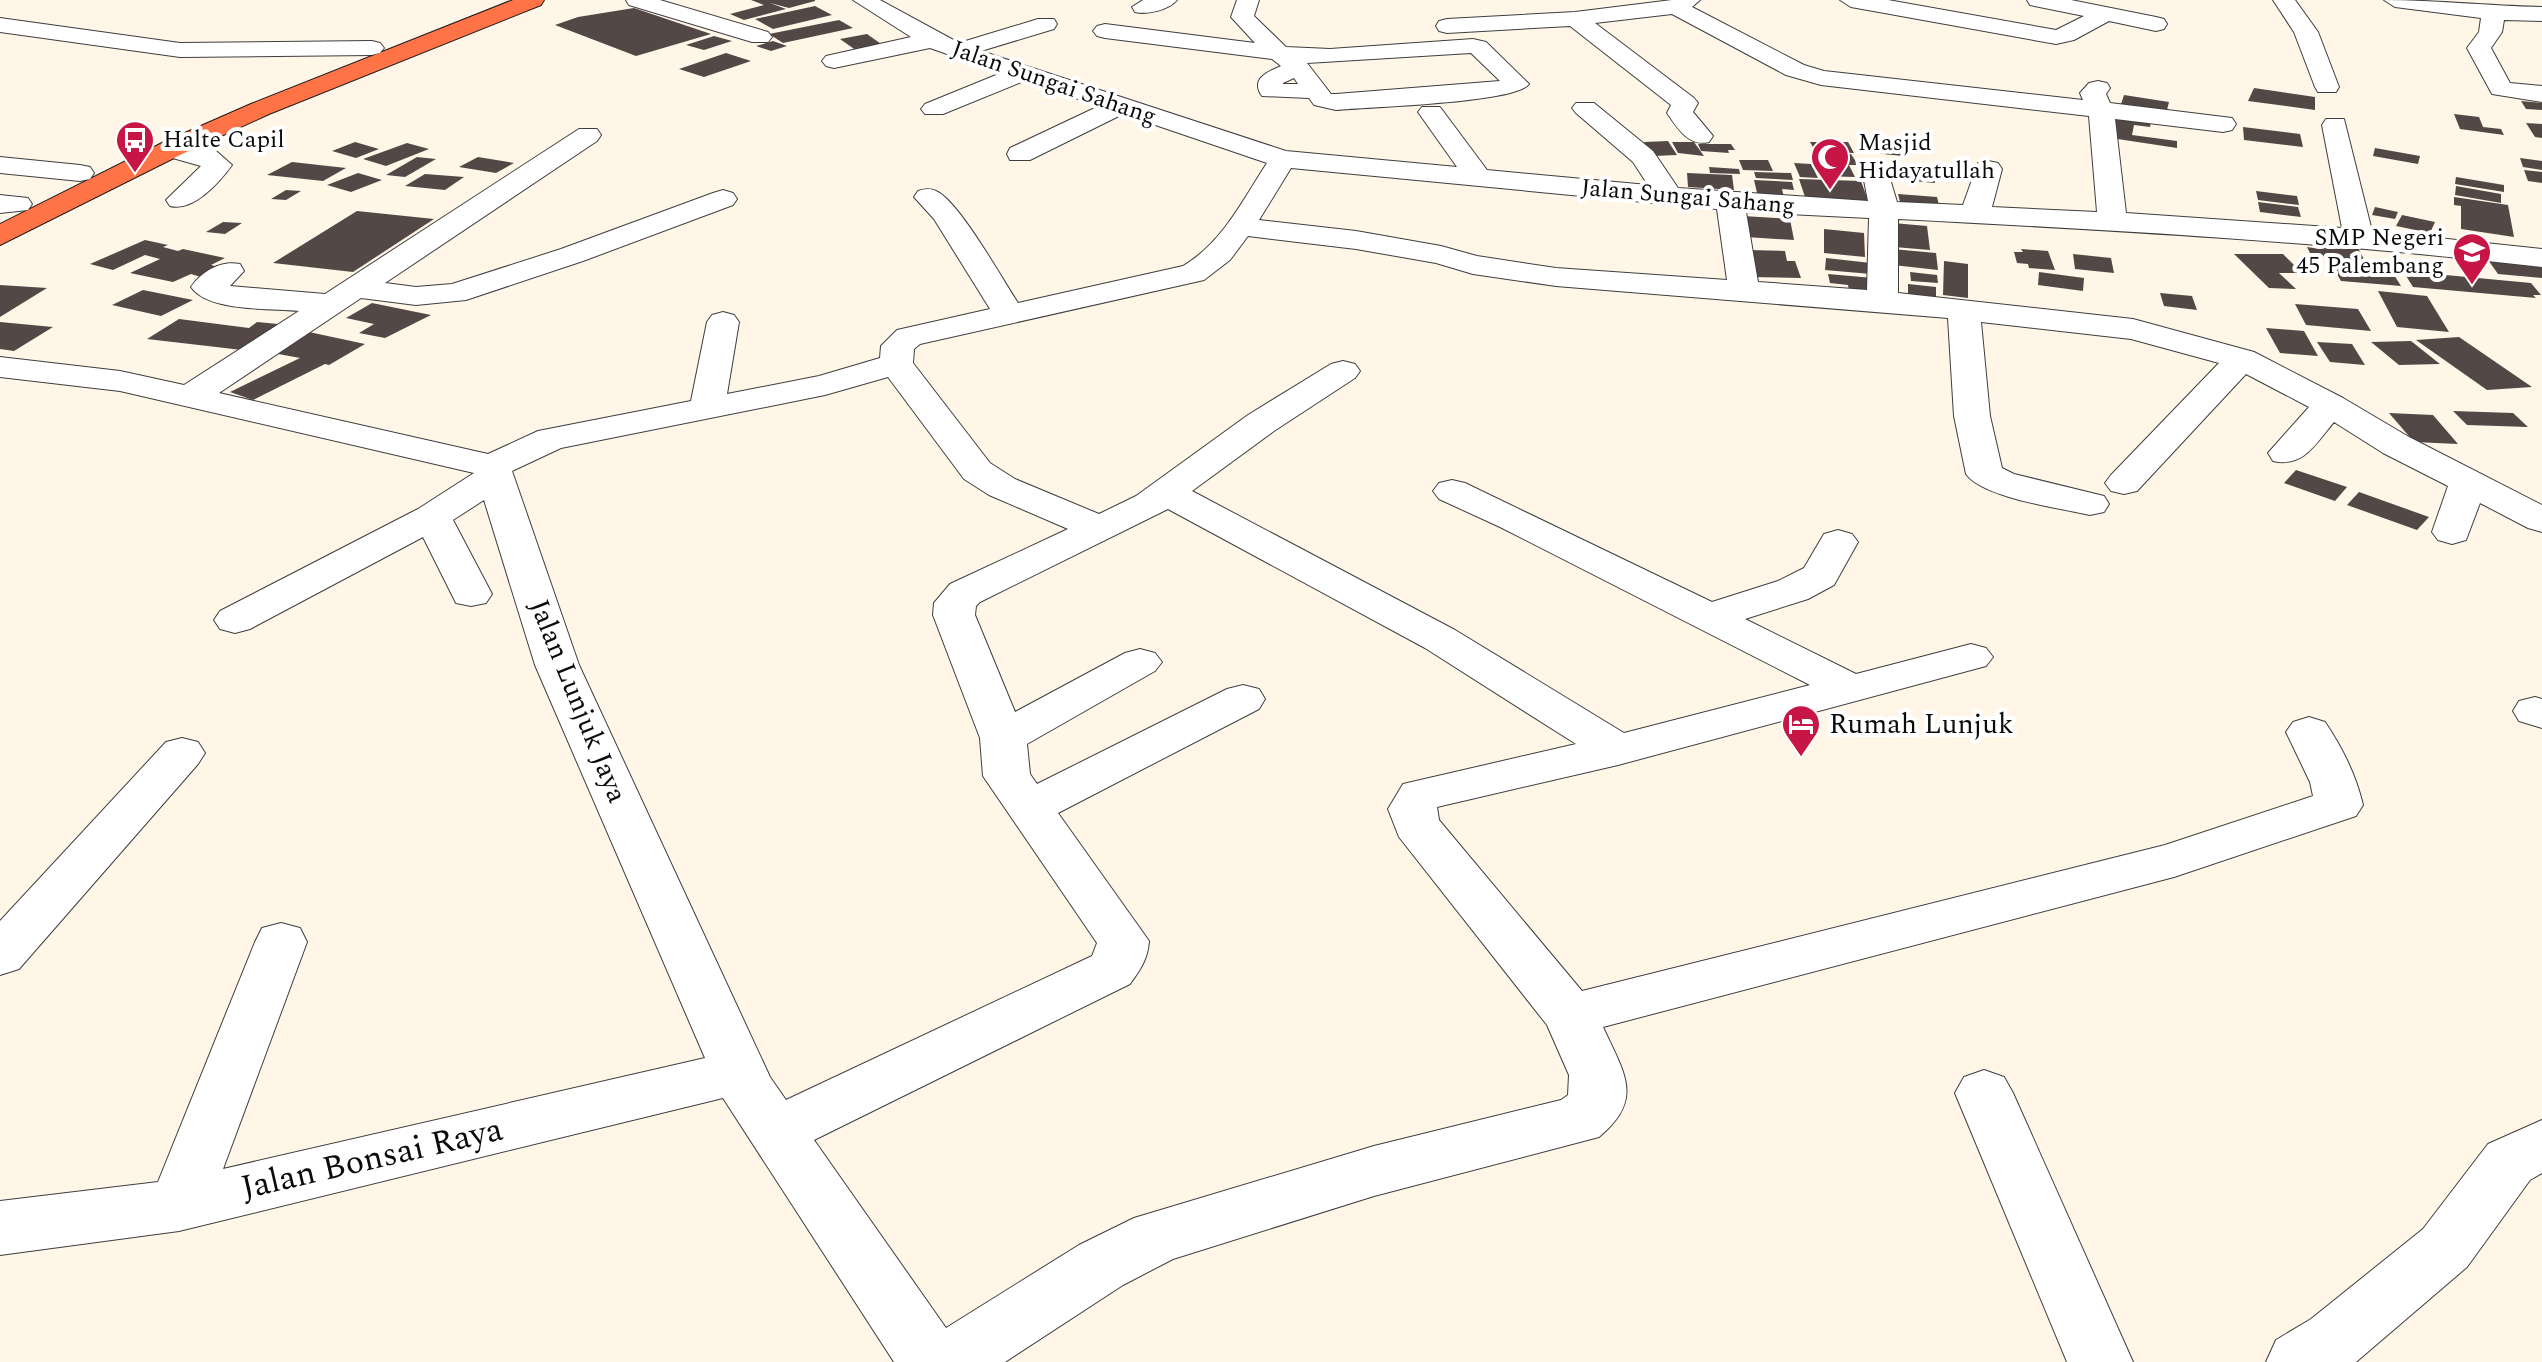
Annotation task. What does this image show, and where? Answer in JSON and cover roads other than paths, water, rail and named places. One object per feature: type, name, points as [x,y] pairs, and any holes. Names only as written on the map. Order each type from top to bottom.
[{"type":"highway","points":[[6,208],[226,108],[500,0]]},
{"type":"highway","points":[[0,236],[171,149],[400,51],[533,0]]},
{"type":"highway","points":[[372,48],[400,51]]},
{"type":"street","points":[[637,0],[760,37]]},
{"type":"street","name":"Jalan Sungai Sahang","points":[[864,0],[945,46],[1283,159],[1324,150],[1479,179],[1670,197],[2359,238],[2542,258]]},
{"type":"street","points":[[1851,0],[2056,37],[2066,35],[2105,14]]},
{"type":"street","points":[[2038,0],[2156,24]]},
{"type":"street","points":[[2284,0],[2306,32],[2327,87]]},
{"type":"street","points":[[2395,0],[2473,8],[2491,13],[2542,14]]},
{"type":"street","points":[[1447,26],[1575,19],[1682,3],[1724,33],[1795,70],[1821,78],[2223,124]]},
{"type":"street","points":[[1135,6],[1174,7]]},
{"type":"street","points":[[1105,31],[1289,60],[1348,58],[1473,46],[1478,47],[1517,84],[1497,90],[1336,102],[1323,100],[1289,60],[1238,11]]},
{"type":"street","points":[[2491,13],[2492,31],[2479,48],[2521,118]]},
{"type":"street","points":[[1575,19],[1685,103],[1680,113],[1700,136]]},
{"type":"street","points":[[834,61],[945,46],[1046,24]]},
{"type":"street","points":[[0,25],[180,50],[372,48]]},
{"type":"street","points":[[286,25],[340,49]]},
{"type":"street","points":[[1724,33],[1772,33]]},
{"type":"street","points":[[1289,60],[1271,79],[1271,91],[1315,91]]},
{"type":"street","points":[[934,109],[1023,73]]},
{"type":"street","points":[[2112,221],[2101,112],[2093,93],[2097,88],[2126,88],[2192,97]]},
{"type":"street","points":[[2501,89],[2542,94]]},
{"type":"street","points":[[1943,122],[1957,95]]},
{"type":"street","points":[[1020,154],[1120,106]]},
{"type":"street","points":[[1585,108],[1643,157],[1670,197]]},
{"type":"street","points":[[1431,112],[1479,179]]},
{"type":"street","points":[[2335,125],[2359,238]]},
{"type":"street","points":[[191,396],[588,135]]},
{"type":"street","points":[[1625,141],[1727,135]]},
{"type":"street","points":[[171,149],[205,156],[218,165],[180,200]]},
{"type":"street","points":[[1102,529],[1002,487],[977,471],[896,364],[898,346],[909,337],[1204,269],[1229,246],[1238,226],[1283,159]]},
{"type":"street","points":[[0,165],[80,173]]},
{"type":"street","points":[[1975,215],[1988,169]]},
{"type":"street","points":[[1877,175],[1884,211],[1882,301]]},
{"type":"street","points":[[928,197],[945,214],[1010,315]]},
{"type":"street","points":[[229,271],[207,287],[223,295],[416,296],[455,293],[572,255],[723,199]]},
{"type":"street","points":[[1730,202],[1744,290]]},
{"type":"street","points":[[1238,226],[1356,240],[1441,255],[1473,265],[1556,277],[1882,301],[2133,329],[2242,359],[2331,405],[2396,445],[2542,520]]},
{"type":"street","points":[[1964,312],[1972,416],[1985,474],[2001,482],[2090,504]]},
{"type":"street","points":[[707,409],[723,322]]},
{"type":"street","points":[[2124,483],[2242,359]]},
{"type":"street","points":[[235,620],[432,517],[494,470],[551,439],[825,385],[896,364]]},
{"type":"street","points":[[0,367],[93,377],[191,396],[494,470]]},
{"type":"street","points":[[774,1132],[1111,970],[1122,955],[1123,941],[1007,776],[1003,738],[954,615],[955,603],[965,593],[1150,504],[1261,423],[1343,371]]},
{"type":"street","points":[[2286,453],[2331,405]]},
{"type":"street","name":"Jalan Lunjuk Jaya","points":[[494,470],[557,665],[740,1072],[774,1132],[931,1362]]},
{"type":"street","points":[[2452,532],[2469,480]]},
{"type":"street","points":[[1452,491],[1514,519],[1850,688]]},
{"type":"street","points":[[1164,492],[1440,639],[1618,750]]},
{"type":"street","points":[[432,517],[471,594]]},
{"type":"street","points":[[1708,617],[1793,590],[1820,576],[1838,542]]},
{"type":"street","points":[[949,1362],[1101,1265],[1156,1237],[1374,1171],[1578,1120],[1597,1105],[1597,1075],[1570,1015],[1416,825],[1412,809],[1420,795],[1618,750],[1971,657]]},
{"type":"street","points":[[1003,738],[1140,662]]},
{"type":"street","points":[[1031,807],[1243,699]]},
{"type":"street","points":[[1570,1015],[2174,860],[2339,805],[2334,782],[2309,732]]},
{"type":"street","points":[[0,955],[182,753]]},
{"type":"street","points":[[179,1205],[281,942]]},
{"type":"street","name":"Jalan Bonsai Raya","points":[[0,1228],[179,1205],[740,1072]]},
{"type":"street","points":[[1984,1093],[2100,1362]]},
{"type":"street","points":[[2299,1362],[2334,1340],[2445,1248],[2509,1162],[2542,1144]]},
{"type":"place","name":"Halte Capil","points":[[135,174]]},
{"type":"place","name":"Masjid Hidayatullah","points":[[1830,191]]},
{"type":"place","name":"SMP Negeri 45 Palembang","points":[[2472,286]]},
{"type":"place","name":"Rumah Lunjuk","points":[[1801,758]]}]
